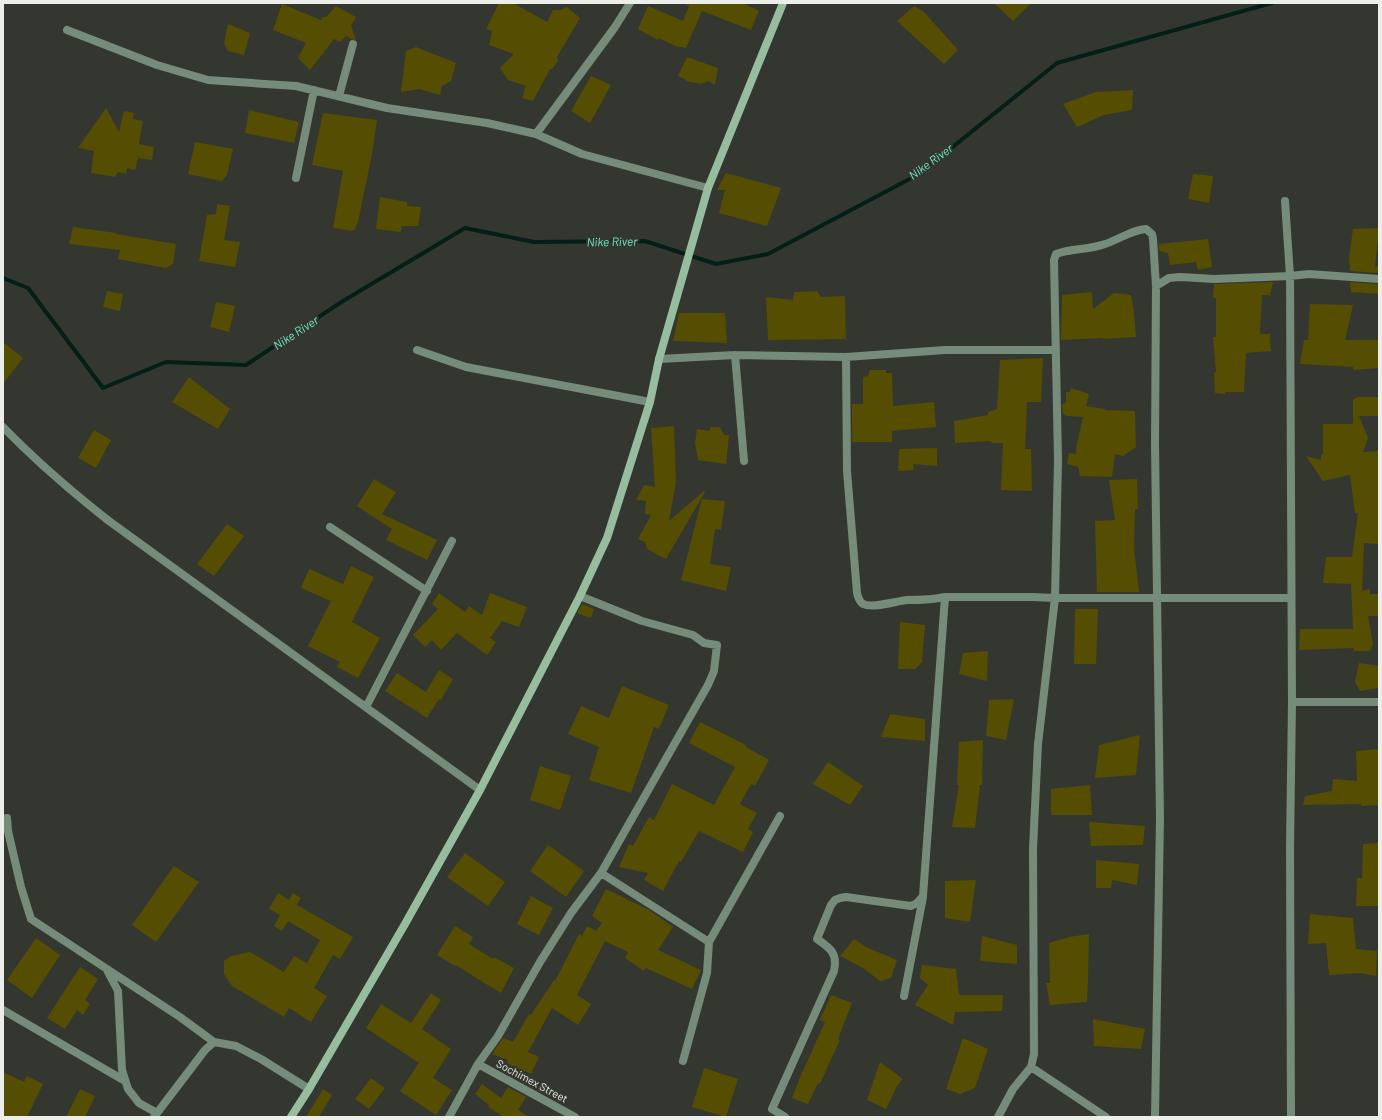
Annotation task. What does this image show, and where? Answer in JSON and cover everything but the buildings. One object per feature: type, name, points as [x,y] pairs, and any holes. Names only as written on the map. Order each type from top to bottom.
[{"type":"main road","points":[[291,1117],[405,924],[480,790],[580,596],[607,538],[650,402],[659,359],[708,188],[783,3]]},
{"type":"street","points":[[536,134],[616,27],[630,3]]},
{"type":"street","points":[[67,30],[157,65],[208,80],[296,86],[387,108],[487,124],[536,134],[582,154],[708,188]]},
{"type":"street","points":[[339,96],[353,44]]},
{"type":"street","points":[[296,178],[314,90]]},
{"type":"street","points":[[1285,201],[1290,276],[1292,702],[1290,848],[1291,1117]]},
{"type":"street","points":[[998,1117],[1013,1089],[1031,1067],[1034,1054],[1033,849],[1038,744],[1055,598],[1058,460],[1054,260],[1056,254],[1065,250],[1104,245],[1146,229],[1152,234],[1153,239],[1156,286],[1155,444],[1158,598],[1157,700],[1160,818],[1156,1117]]},
{"type":"street","points":[[1156,286],[1169,278],[1180,277],[1214,279],[1309,274],[1379,278]]},
{"type":"street","points":[[417,350],[466,367],[650,402]]},
{"type":"street","points":[[659,359],[735,355],[846,357],[945,350],[1056,350]]},
{"type":"street","points":[[735,355],[744,461]]},
{"type":"street","points":[[846,357],[847,471],[857,593],[859,600],[864,604],[869,605],[906,600],[933,600],[945,597],[1291,598]]},
{"type":"street","points":[[3,427],[33,458],[109,522],[480,790]]},
{"type":"street","points":[[330,527],[426,590]]},
{"type":"street","points":[[366,707],[452,541]]},
{"type":"street","points":[[449,1117],[478,1064],[498,1036],[548,950],[572,913],[601,873],[708,685],[714,671],[717,645],[704,643],[693,635],[642,621],[580,596]]},
{"type":"street","points":[[904,996],[923,896],[945,597]]},
{"type":"street","points":[[1292,702],[1379,702]]},
{"type":"street","points":[[682,1061],[707,972],[709,942],[780,816]]},
{"type":"street","points":[[7,818],[8,831],[21,886],[31,919],[180,1017],[214,1042],[236,1046],[261,1059],[308,1089]]},
{"type":"street","points":[[601,873],[709,942]]},
{"type":"street","points":[[785,1117],[772,1109],[791,1069],[835,966],[836,961],[828,947],[816,939],[831,905],[835,900],[846,897],[911,906],[917,903],[923,896]]},
{"type":"street","points":[[107,970],[118,991],[122,1070],[125,1081],[128,1089],[135,1099],[156,1115],[204,1050],[214,1042]]},
{"type":"street","points":[[3,1010],[125,1081]]},
{"type":"street","name":"Sochimex Street","points":[[478,1064],[576,1117]]},
{"type":"street","points":[[1031,1067],[1106,1117]]},
{"type":"waterway","name":"Nike River","points":[[3,278],[28,288],[103,388],[166,362],[246,365],[343,301],[465,228],[534,242],[645,241],[716,264],[768,254],[919,174],[1057,63],[1272,3]]}]
